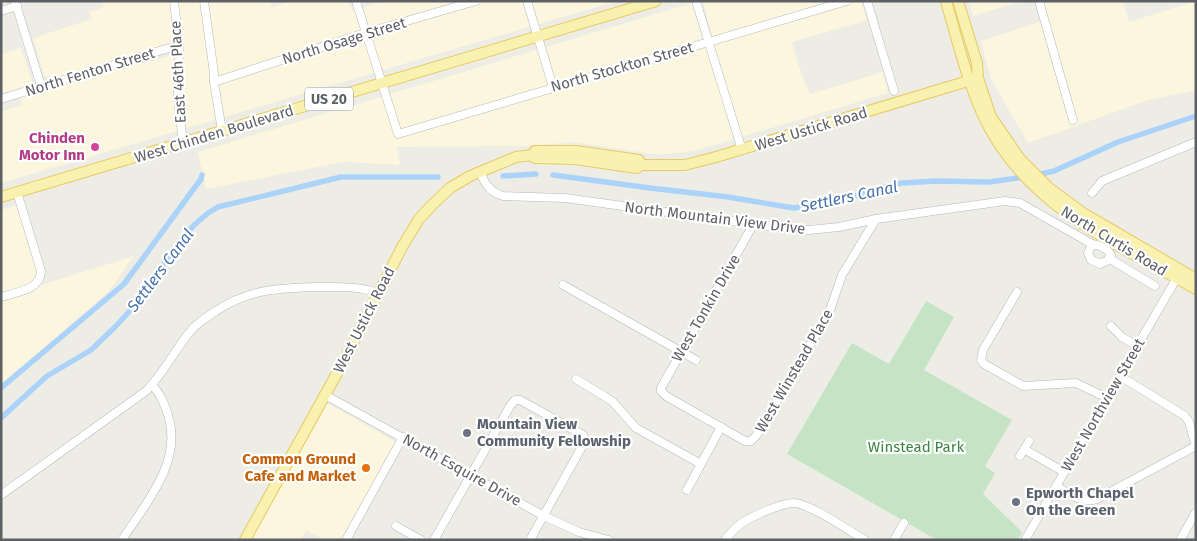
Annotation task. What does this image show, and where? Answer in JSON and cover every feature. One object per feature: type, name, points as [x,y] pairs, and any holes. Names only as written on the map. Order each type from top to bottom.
[{"type":"main road","name":"West Chinden Boulevard","points":[[1,197],[656,1]]},
{"type":"main road","name":"North Curtis Road","points":[[946,1],[974,80],[991,117],[1017,162],[1046,191],[1179,274],[1196,289]]},
{"type":"main road","name":"North Curtis Road","points":[[958,1],[977,63],[974,80]]},
{"type":"main road","name":"West Ustick Road","points":[[249,538],[406,239],[419,219],[450,188],[470,176],[516,158],[533,154],[535,158],[575,159],[637,168],[641,165],[685,165],[742,150],[974,80]]},
{"type":"main road","name":"North Curtis Road","points":[[1179,274],[1196,279]]},
{"type":"street","name":"East 46th Place","points":[[174,1],[179,45],[178,99],[183,143]]},
{"type":"street","points":[[204,1],[222,131]]},
{"type":"street","points":[[356,1],[381,84]]},
{"type":"street","name":"North Osage Street","points":[[214,82],[365,33],[476,1]]},
{"type":"street","points":[[527,1],[553,87]]},
{"type":"street","points":[[696,1],[742,150]]},
{"type":"street","name":"North Stockton Street","points":[[381,84],[398,134],[847,1]]},
{"type":"street","points":[[867,1],[894,91]]},
{"type":"street","points":[[1039,1],[1073,120]]},
{"type":"street","points":[[1,11],[16,4],[41,86]]},
{"type":"street","name":"North Fenton Street","points":[[1,98],[179,45]]},
{"type":"street","points":[[1092,193],[1102,181],[1196,142]]},
{"type":"street","name":"North Mountain View Drive","points":[[480,172],[489,188],[495,194],[503,196],[565,198],[753,225],[810,230],[1005,200],[1020,203]]},
{"type":"street","points":[[1,297],[32,287],[40,281],[41,272],[17,192]]},
{"type":"street","name":"North Curtis Road","points":[[1020,203],[1092,244],[1099,245],[1108,250],[1111,255],[1110,259]]},
{"type":"street","name":"West Winstead Place","points":[[721,427],[745,441],[751,441],[756,436],[829,313],[842,275],[876,219]]},
{"type":"street","name":"West Tonkin Drive","points":[[721,427],[666,396],[661,391],[661,385],[753,225]]},
{"type":"street","name":"North Curtis Road","points":[[1092,244],[1088,253],[1091,260],[1100,264],[1110,259]]},
{"type":"street","name":"North Curtis Road","points":[[1110,259],[1155,286]]},
{"type":"street","name":"West Northview Street","points":[[1025,540],[1179,274]]},
{"type":"street","points":[[563,285],[696,360]]},
{"type":"street","points":[[1,495],[138,397],[152,385],[195,327],[220,308],[255,292],[283,288],[353,287],[378,293]]},
{"type":"street","points":[[1017,292],[983,350],[981,360],[984,364],[1023,386],[1076,383],[1107,398]]},
{"type":"street","points":[[1112,326],[1122,337],[1137,346]]},
{"type":"street","points":[[1056,486],[1078,499],[1088,501],[1097,499],[1196,446],[1189,422],[1185,416],[1120,376]]},
{"type":"street","points":[[576,379],[612,401],[636,428],[700,464]]},
{"type":"street","points":[[122,540],[163,476],[170,457],[172,438],[170,421],[162,399],[152,385]]},
{"type":"street","name":"North Esquire Drive","points":[[325,395],[544,516],[578,532],[605,539]]},
{"type":"street","points":[[434,540],[515,400],[520,400],[583,435],[585,439],[530,540]]},
{"type":"street","points":[[687,490],[721,427]]},
{"type":"street","points":[[346,540],[402,437]]},
{"type":"street","points":[[1029,442],[1022,453],[1064,472]]},
{"type":"street","points":[[725,540],[731,530],[748,519],[782,505],[794,503],[808,507],[865,540]]},
{"type":"street","points":[[1180,540],[1196,512]]},
{"type":"street","points":[[894,540],[904,523]]},
{"type":"street","points":[[396,526],[421,540]]},
{"type":"shaded area","points":[[102,1],[270,1],[272,7],[292,1],[349,1],[352,11],[384,1],[617,1],[1,183],[1,112],[22,105],[17,89],[1,94],[1,54],[21,48],[37,95],[54,89],[51,79],[44,75],[33,38],[92,19],[90,12],[104,7]],"holes":[[[183,40],[184,95],[173,96],[174,55],[116,70],[113,61]]]},
{"type":"shaded area","points":[[703,1],[861,1],[867,20],[792,42],[800,70],[810,94],[883,72],[888,93],[694,151],[658,155],[575,142],[526,146],[396,147],[400,165],[344,162],[206,189],[198,152],[692,3],[703,39],[545,88],[546,94],[714,44]]},
{"type":"shaded area","points":[[969,1],[1022,1],[973,16]]},
{"type":"shaded area","points":[[1042,1],[1123,1],[1129,22],[1196,1],[1196,90],[1148,100],[1028,143],[991,79],[981,41],[1047,20]]},
{"type":"shaded area","points":[[17,205],[41,285],[134,256],[108,292],[1,384],[1,210]]},
{"type":"shaded area","points":[[327,403],[401,445],[348,540],[324,540],[306,530],[300,540],[251,540]]},
{"type":"green space","name":"Winstead Park","points":[[926,301],[954,317],[924,370],[1012,420],[985,466],[995,473],[983,494],[1022,532],[1018,540],[937,540],[787,454],[852,343],[889,364]]},
{"type":"waterway","name":"Settlers Canal","points":[[1037,175],[1054,171],[1118,142],[1196,116]]},
{"type":"waterway","name":"Settlers Canal","points":[[503,176],[536,174]]},
{"type":"waterway","points":[[1,388],[124,284],[201,179],[202,175]]},
{"type":"waterway","name":"Settlers Canal","points":[[553,175],[728,197],[794,208],[830,203],[902,183],[936,181],[989,182],[1025,177]]},
{"type":"waterway","name":"Settlers Canal","points":[[1,418],[47,376],[91,350],[114,328],[140,300],[173,250],[194,225],[218,207],[341,177],[438,177]]},
{"type":"place","name":"Chinden Motor Inn","points":[[95,147]]},
{"type":"place","name":"Mountain View Community Fellowship","points":[[467,433]]},
{"type":"place","name":"Common Ground Cafe and Market","points":[[366,468]]},
{"type":"place","name":"Epworth Chapel On the Green","points":[[1016,502]]}]
